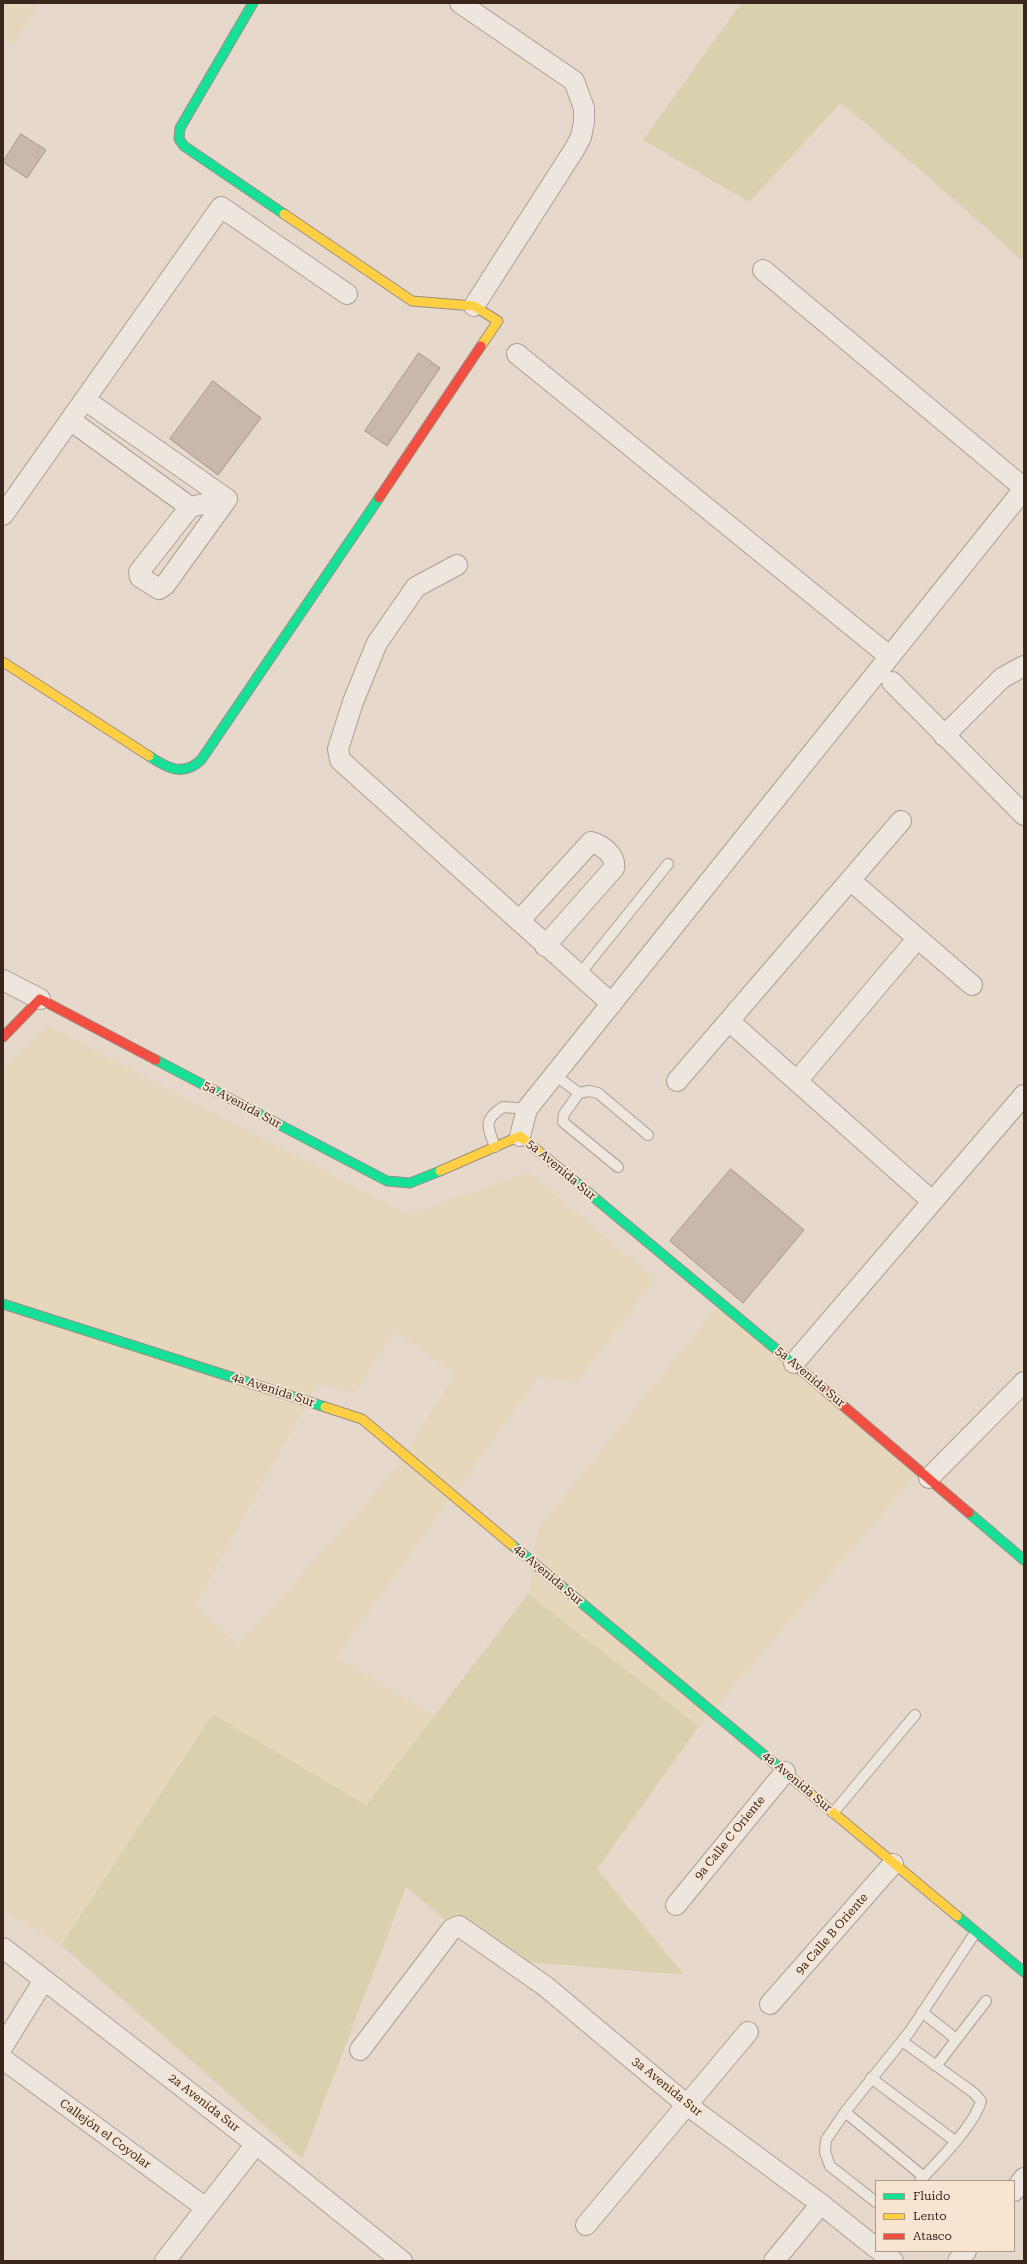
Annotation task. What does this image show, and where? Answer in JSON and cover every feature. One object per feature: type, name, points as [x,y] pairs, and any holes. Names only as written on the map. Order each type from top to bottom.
[{"type":"street","points":[[3,662],[168,768],[182,770],[195,766],[210,749],[498,321],[474,306],[412,301],[184,146],[179,139],[180,128],[253,3]]},
{"type":"street","points":[[460,3],[574,81],[584,108],[584,122],[581,137],[574,150],[474,306]]},
{"type":"street","points":[[3,515],[221,208],[347,294]]},
{"type":"street","points":[[520,1136],[527,1109],[556,1076],[1024,488],[763,270]]},
{"type":"street","points":[[517,354],[889,656]]},
{"type":"street","points":[[85,400],[227,499]]},
{"type":"street","points":[[70,420],[190,507]]},
{"type":"street","points":[[227,499],[165,585],[159,589],[154,588],[140,577],[139,572],[190,507],[227,499]]},
{"type":"street","points":[[458,565],[416,587],[377,643],[353,702],[338,749],[340,760],[545,946],[612,1004]]},
{"type":"street","points":[[944,736],[1002,678],[1024,666]]},
{"type":"street","points":[[892,682],[1024,815]]},
{"type":"street","points":[[677,1081],[901,821]]},
{"type":"street","points":[[519,922],[591,842],[597,844],[613,857],[615,862],[614,868],[545,946]]},
{"type":"street","points":[[850,880],[972,985]]},
{"type":"street","points":[[797,1081],[917,939]]},
{"type":"street","name":"5a Avenida Sur","points":[[3,980],[387,1181],[410,1183],[520,1136],[794,1363],[1024,1560]]},
{"type":"street","points":[[3,1037],[40,999]]},
{"type":"street","points":[[729,1021],[932,1201]]},
{"type":"street","points":[[794,1363],[1024,1095]]},
{"type":"street","name":"4a Avenida Sur","points":[[3,1304],[362,1419],[1024,1972]]},
{"type":"street","points":[[929,1478],[1024,1382]]},
{"type":"street","name":"9a Calle C Oriente","points":[[676,1905],[785,1772]]},
{"type":"street","name":"9a Calle B Oriente","points":[[770,2004],[894,1864]]},
{"type":"street","name":"3a Avenida Sur","points":[[360,2050],[452,1929],[459,1926],[545,1986],[687,2105],[821,2204],[875,2247]]},
{"type":"street","name":"2a Avenida Sur","points":[[3,1948],[256,2144],[402,2261]]},
{"type":"street","points":[[4,2046],[44,1980]]},
{"type":"street","points":[[586,2225],[748,2032]]},
{"type":"street","name":"Callejón el Coyolar","points":[[4,2046],[206,2208]]},
{"type":"street","points":[[165,2261],[256,2144]]},
{"type":"street","points":[[1015,2190],[1024,2178]]},
{"type":"street","points":[[774,2261],[821,2204]]},
{"type":"street","points":[[881,2252],[893,2261]]},
{"type":"street","points":[[958,2261],[965,2252]]},
{"type":"lane","points":[[579,975],[668,864]]},
{"type":"lane","points":[[556,1076],[579,1093]]},
{"type":"lane","points":[[618,1167],[563,1122],[564,1114],[579,1093],[589,1091],[598,1093],[648,1135]]},
{"type":"lane","points":[[495,1147],[488,1126],[491,1114],[503,1107],[527,1109]]},
{"type":"lane","points":[[833,1813],[915,1715]]},
{"type":"lane","points":[[875,2201],[830,2166],[825,2152],[826,2140],[871,2078],[902,2041],[975,1932]]},
{"type":"lane","points":[[936,2066],[986,2001]]},
{"type":"lane","points":[[922,2012],[956,2039]]},
{"type":"lane","points":[[845,2112],[922,2179],[955,2141],[979,2108],[981,2101],[974,2093],[902,2041]]},
{"type":"lane","points":[[871,2078],[955,2141]]},
{"type":"shaded area","points":[[3,3],[40,3],[12,45],[3,40]]},
{"type":"shaded area","points":[[741,3],[1024,3],[1024,262],[925,174],[841,103],[749,202],[643,140]]},
{"type":"shaded area","points":[[48,1026],[408,1215],[528,1172],[655,1279],[576,1383],[539,1376],[336,1657],[435,1716],[366,1805],[213,1714],[61,1945],[3,1910],[3,1069]],"holes":[[[395,1331],[455,1374],[393,1473],[238,1645],[195,1606],[318,1383],[354,1394]]]},
{"type":"shaded area","points":[[721,1302],[920,1470],[699,1726],[528,1594],[537,1530]]},
{"type":"shaded area","points":[[528,1594],[699,1726],[597,1869],[684,1975],[492,1959],[406,1887],[302,2159],[61,1945],[213,1714],[366,1805]]},
{"type":"building","points":[[21,134],[46,150],[27,178],[3,162]]},
{"type":"building","points":[[419,353],[440,368],[387,446],[365,431]]},
{"type":"building","points":[[213,381],[261,418],[218,475],[170,439]]},
{"type":"building","points":[[731,1169],[804,1230],[743,1303],[670,1241]]},
{"type":"traffic: fast","points":[[253,3],[180,128],[179,139],[184,146],[284,214]]},
{"type":"traffic: fast","points":[[149,756],[162,764],[175,769],[188,768],[201,760],[379,498]]},
{"type":"traffic: fast","points":[[156,1060],[387,1181],[410,1183],[440,1171]]},
{"type":"traffic: fast","points":[[566,1174],[813,1380]]},
{"type":"traffic: fast","points":[[3,1304],[325,1407]]},
{"type":"traffic: fast","points":[[969,1513],[1024,1560]]},
{"type":"traffic: fast","points":[[512,1545],[794,1780]]},
{"type":"traffic: fast","points":[[957,1916],[1024,1972]]},
{"type":"traffic: slow","points":[[284,214],[412,301],[474,306],[498,321],[481,346]]},
{"type":"traffic: slow","points":[[3,662],[149,756]]},
{"type":"traffic: slow","points":[[440,1171],[520,1136],[566,1174]]},
{"type":"traffic: slow","points":[[325,1407],[362,1419],[512,1545]]},
{"type":"traffic: slow","points":[[794,1780],[957,1916]]},
{"type":"traffic: jam","points":[[379,498],[481,346]]},
{"type":"traffic: jam","points":[[3,1037],[40,999],[156,1060]]},
{"type":"traffic: jam","points":[[813,1380],[969,1513]]}]
